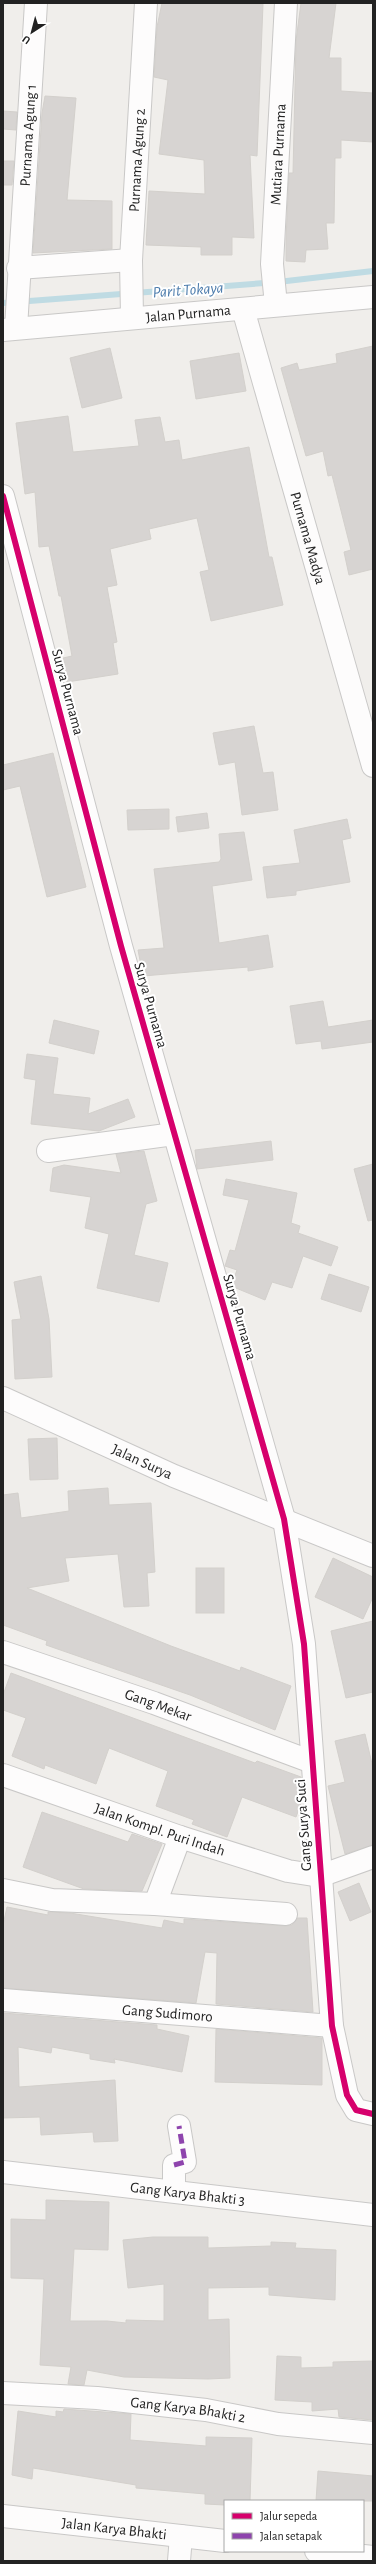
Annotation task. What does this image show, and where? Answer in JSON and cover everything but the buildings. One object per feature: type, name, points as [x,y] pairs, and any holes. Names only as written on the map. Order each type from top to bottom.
[{"type":"street","name":"Purnama Agung 1","points":[[12,323],[18,275],[36,3]]},
{"type":"street","name":"Purnama Agung 2","points":[[132,308],[131,266],[146,3]]},
{"type":"street","name":"Mutiara Purnama","points":[[275,297],[272,264],[286,3]]},
{"type":"street","points":[[18,275],[131,266]]},
{"type":"street","name":"Jalan Purnama","points":[[12,323],[132,308],[243,309],[275,297],[373,297]]},
{"type":"street","name":"Purnama Madya","points":[[243,309],[373,766]]},
{"type":"street","name":"Surya Purnama","points":[[3,496],[121,946],[284,1518]]},
{"type":"street","points":[[48,1151],[174,1134]]},
{"type":"street","name":"Jalan Surya","points":[[3,1398],[174,1476],[284,1518],[373,1556]]},
{"type":"street","name":"Gang Surya Suci","points":[[284,1518],[304,1644],[332,2026],[347,2094],[356,2110],[373,2114]]},
{"type":"street","name":"Gang Mekar","points":[[3,1652],[154,1703],[312,1762]]},
{"type":"street","name":"Jalan Kompl. Puri Indah","points":[[3,1775],[180,1837],[288,1871],[320,1876]]},
{"type":"street","points":[[155,1904],[180,1837]]},
{"type":"street","points":[[320,1876],[373,1857]]},
{"type":"street","points":[[3,1890],[52,1900],[155,1904],[286,1914]]},
{"type":"street","name":"Gang Sudimoro","points":[[3,2000],[332,2026]]},
{"type":"street","points":[[174,2191],[174,2165],[185,2162],[179,2126]]},
{"type":"street","name":"Gang Karya Bhakti 3","points":[[3,2172],[373,2215]]},
{"type":"street","name":"Gang Karya Bhakti 2","points":[[3,2393],[97,2398],[206,2410],[278,2424],[373,2433]]},
{"type":"street","name":"Jalan Karya Bhakti","points":[[3,2516],[224,2541]]},
{"type":"street","points":[[179,2561],[181,2536]]},
{"type":"street","points":[[326,2552],[373,2557]]},
{"type":"waterway","name":"Parit Tokaya","points":[[3,303],[278,282],[373,271]]},
{"type":"marked path","points":[[174,2165],[185,2162],[179,2126]]},
{"type":"cycle path","points":[[3,496],[121,946],[284,1519],[304,1644],[332,2026],[347,2095],[356,2110],[373,2114]]}]
